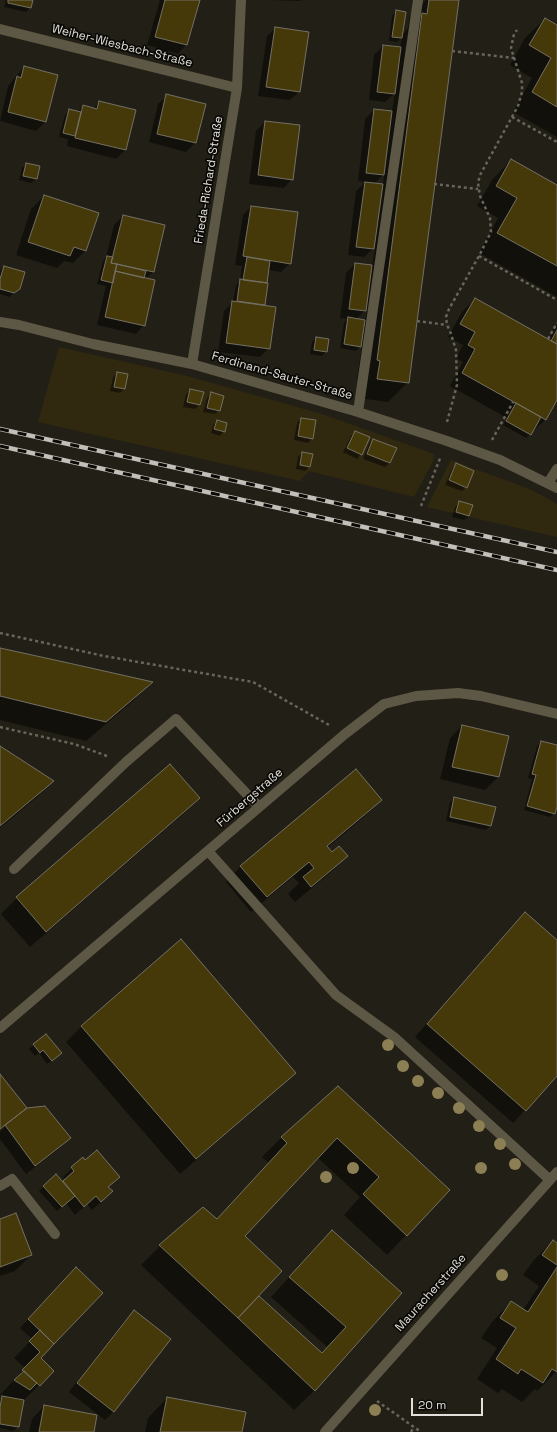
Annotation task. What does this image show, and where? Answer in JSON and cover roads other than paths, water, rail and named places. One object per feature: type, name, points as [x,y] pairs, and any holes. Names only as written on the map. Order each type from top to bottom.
[{"type":"street","name":"Frieda-Richard-Straße","points":[[192,364],[237,88],[241,0]]},
{"type":"street","points":[[358,412],[418,0]]},
{"type":"street","name":"Weiher-Wiesbach-Straße","points":[[0,29],[237,88]]},
{"type":"street","name":"Ferdinand-Sauter-Straße","points":[[0,322],[93,344],[192,364],[358,412],[484,454],[553,485]]},
{"type":"street","points":[[553,485],[557,469]]},
{"type":"street","name":"Fürbergstraße","points":[[0,1028],[345,734],[384,704],[416,696],[458,693],[481,696],[557,714]]},
{"type":"street","points":[[14,869],[126,762],[176,719],[259,807]]},
{"type":"street","points":[[208,851],[336,995],[394,1037],[554,1176]]},
{"type":"street","name":"Mauracherstraße","points":[[325,1432],[554,1176]]},
{"type":"street","points":[[0,1186],[12,1179],[55,1234]]},
{"type":"railway","points":[[0,429],[557,552]]},
{"type":"railway","points":[[0,446],[557,570]]}]
